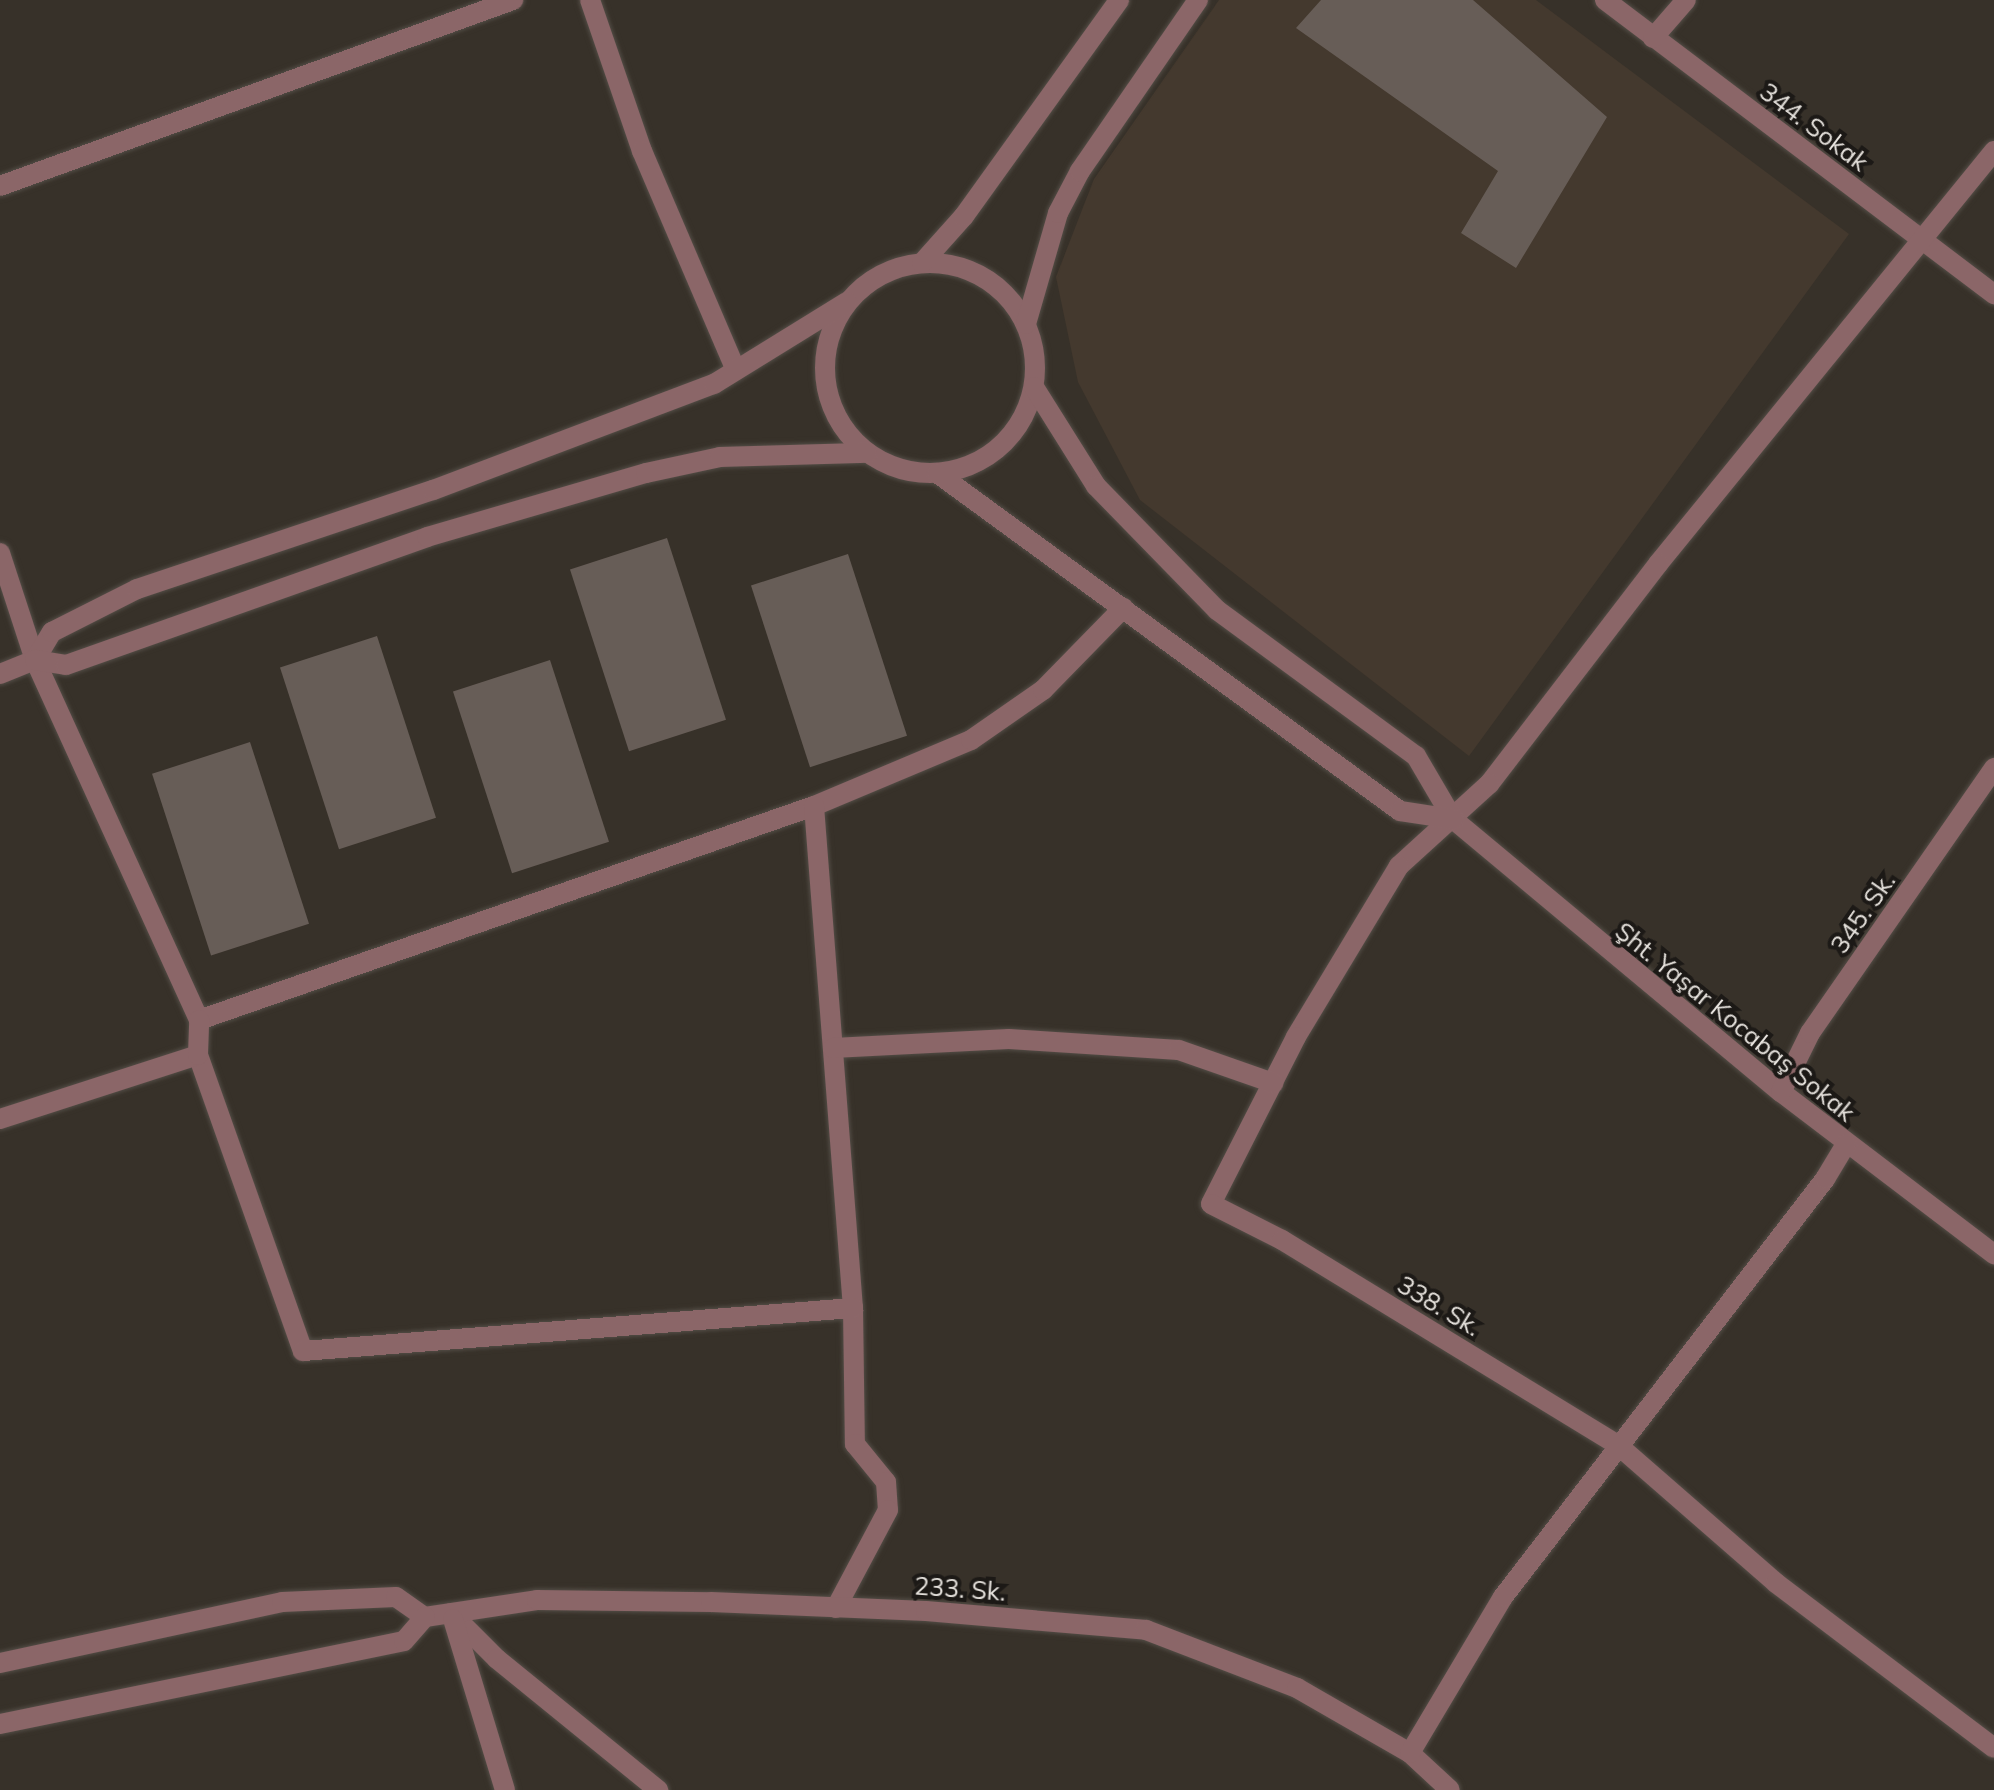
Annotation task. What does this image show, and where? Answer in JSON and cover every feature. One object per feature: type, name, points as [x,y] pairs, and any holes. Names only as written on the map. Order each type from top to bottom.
[{"type":"street","points":[[0,186],[513,0]]},
{"type":"street","points":[[590,0],[642,151],[736,370]]},
{"type":"street","points":[[922,263],[964,216],[1118,0]]},
{"type":"street","points":[[1198,0],[1080,171],[1058,213],[1026,324],[1034,387],[1096,486],[1218,610],[1416,756],[1453,819]]},
{"type":"street","name":"344. Sokak","points":[[1604,0],[1994,294]]},
{"type":"street","points":[[1653,38],[1686,0]]},
{"type":"street","name":"338. Sk.","points":[[1994,151],[1658,564],[1489,784],[1399,866],[1272,1083],[1211,1204],[1282,1240],[1620,1446],[1776,1583],[1994,1748]]},
{"type":"street","points":[[35,660],[52,632],[137,589],[433,490],[714,384],[848,302],[880,274],[922,263],[983,277],[1026,324]]},
{"type":"street","points":[[848,302],[828,339],[825,382],[839,422],[867,453],[906,471],[937,473],[970,466],[1005,443],[1034,387]]},
{"type":"street","points":[[0,674],[35,660],[66,665],[427,536],[646,473],[736,456],[867,453]]},
{"type":"street","points":[[937,473],[1400,811],[1453,819]]},
{"type":"street","points":[[0,553],[35,660],[198,1020],[198,1055],[302,1351],[853,1308]]},
{"type":"street","points":[[198,1020],[814,806],[971,740],[1043,690],[1123,608]]},
{"type":"street","name":"345. Sk.","points":[[1782,1092],[1810,1033],[1994,768]]},
{"type":"street","points":[[814,806],[853,1308],[855,1444],[886,1482],[888,1510],[836,1608]]},
{"type":"street","name":"Şht. Yaşar Kocabaş Sokak","points":[[1453,819],[1846,1144],[1994,1254]]},
{"type":"street","points":[[832,1048],[1009,1039],[1179,1050],[1272,1083]]},
{"type":"street","points":[[0,1120],[198,1055]]},
{"type":"street","points":[[1410,1753],[1502,1597],[1846,1144]]},
{"type":"street","points":[[0,1663],[282,1602],[396,1597],[425,1617],[404,1641],[0,1724]]},
{"type":"street","name":"233. Sk.","points":[[425,1617],[537,1600],[836,1608],[1146,1630],[1297,1688],[1410,1753],[1445,1788]]},
{"type":"street","points":[[451,1613],[505,1790]]},
{"type":"street","points":[[451,1613],[496,1659],[658,1790]]},
{"type":"shaded area","points":[[1219,0],[1536,0],[1849,234],[1469,756],[1140,500],[1078,382],[1056,277],[1094,179]]},
{"type":"building","points":[[1321,0],[1473,0],[1607,117],[1516,268],[1461,233],[1498,171],[1296,28]]},
{"type":"building","points":[[667,538],[726,720],[629,751],[570,570]]},
{"type":"building","points":[[848,554],[907,736],[810,767],[751,586]]},
{"type":"building","points":[[377,636],[436,818],[339,849],[280,668]]},
{"type":"building","points":[[550,660],[609,842],[512,873],[453,692]]},
{"type":"building","points":[[250,742],[309,924],[211,955],[152,774]]}]
